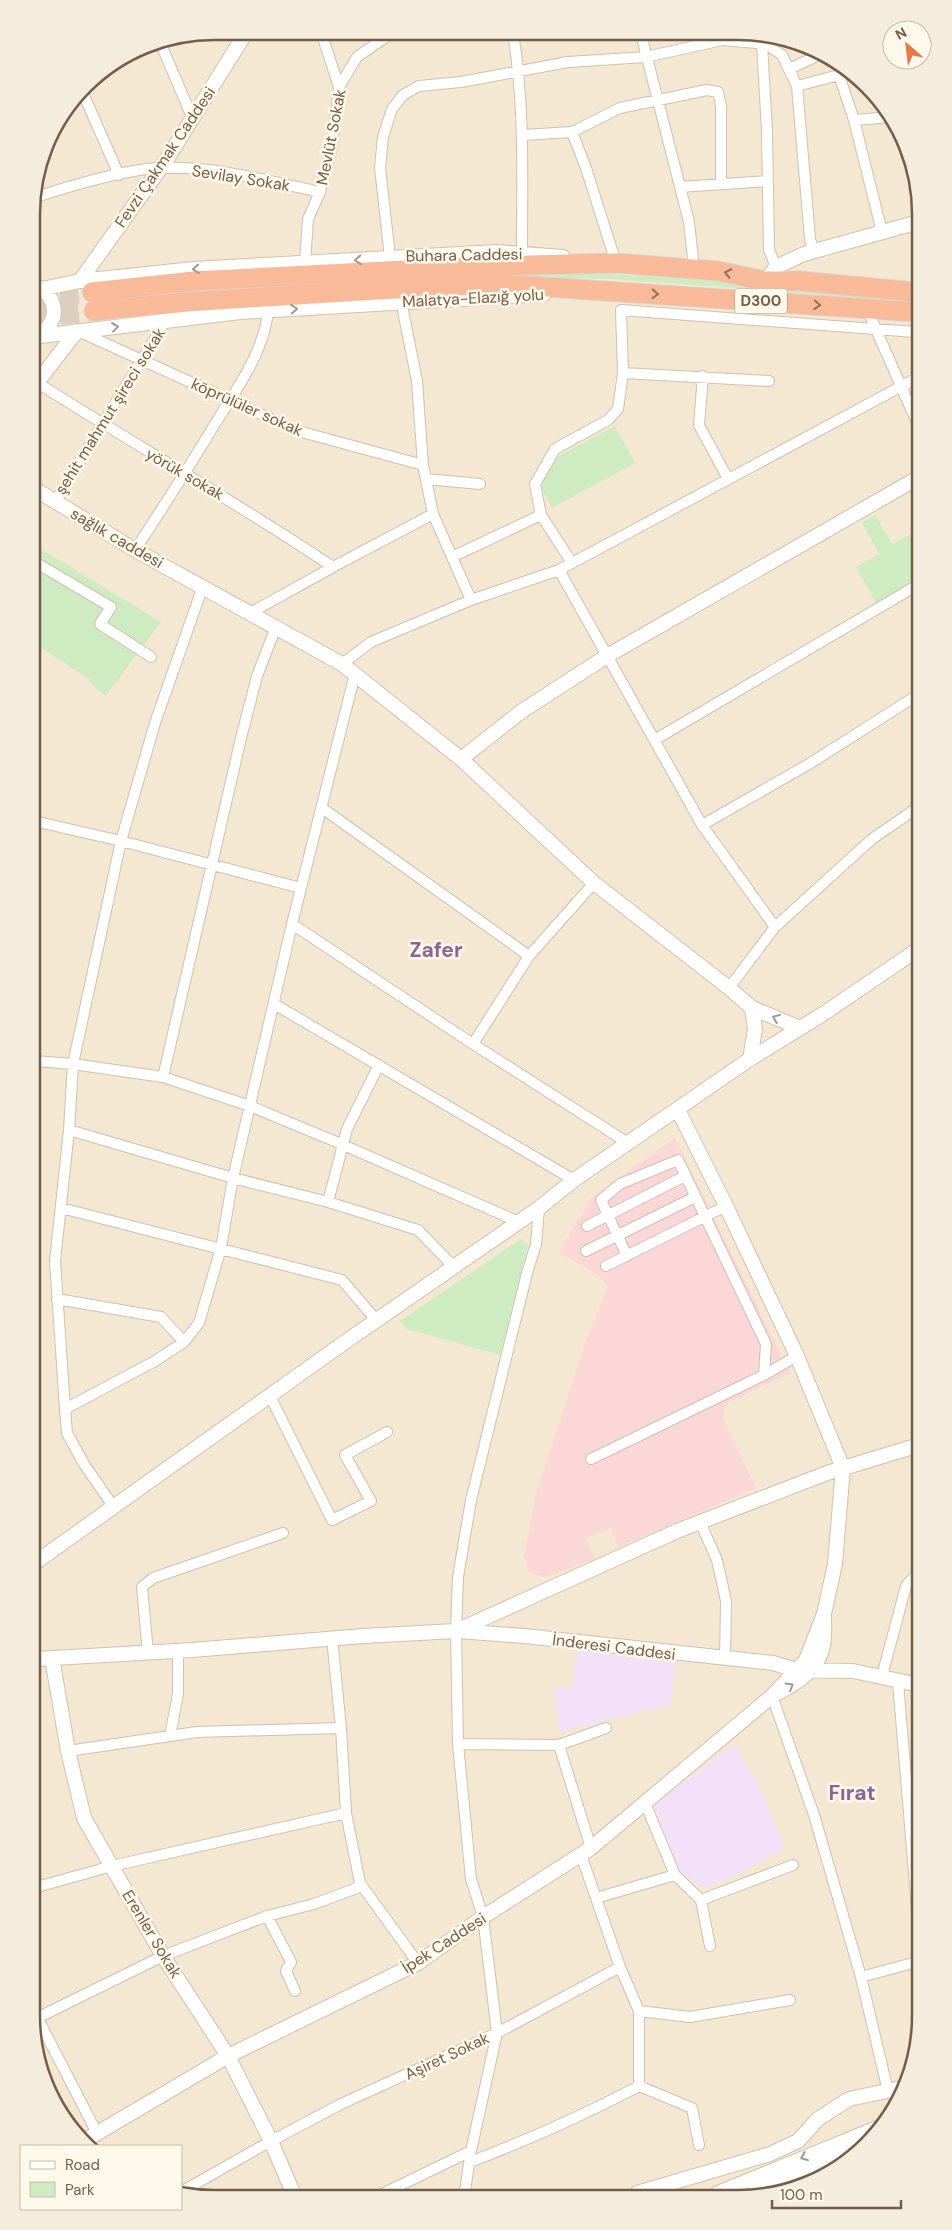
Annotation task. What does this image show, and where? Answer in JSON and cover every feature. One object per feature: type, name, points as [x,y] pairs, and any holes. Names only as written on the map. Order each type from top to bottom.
[{"type":"highway","name":"Buhara Caddesi","points":[[616,264],[771,274],[800,281],[912,292]]},
{"type":"highway","points":[[86,287],[508,265],[616,264]]},
{"type":"highway","points":[[94,311],[186,302],[482,284],[606,291]]},
{"type":"highway","name":"Malatya-Elazığ yolu","points":[[606,291],[912,312]]},
{"type":"main road","name":"Fevzi Çakmak Caddesi","points":[[86,287],[241,40]]},
{"type":"main road","points":[[771,274],[804,254],[912,224]]},
{"type":"main road","name":"Buhara Caddesi","points":[[40,284],[86,287],[194,269],[496,252],[522,253],[616,264]]},
{"type":"main road","points":[[40,288],[52,299],[54,314],[49,327],[40,334]]},
{"type":"main road","name":"Malatya-Elazığ yolu","points":[[40,336],[166,320],[268,310],[606,291]]},
{"type":"main road","points":[[40,377],[77,331]]},
{"type":"main road","points":[[461,759],[522,711],[607,656],[912,481]]},
{"type":"main road","name":"sağlık caddesi","points":[[40,493],[136,550],[342,664],[461,759],[594,883],[752,1008],[800,1028]]},
{"type":"main road","points":[[40,1559],[539,1208],[574,1180],[750,1059],[912,953]]},
{"type":"main road","points":[[750,1059],[755,1029],[752,1008]]},
{"type":"main road","points":[[678,1110],[797,1356],[843,1468],[835,1564],[824,1614],[806,1660],[772,1696]]},
{"type":"main road","points":[[40,1659],[456,1631],[700,1522],[843,1468],[912,1446]]},
{"type":"main road","points":[[772,1696],[789,1688],[811,1670],[817,1662],[823,1646],[824,1614]]},
{"type":"main road","name":"İnderesi Caddesi","points":[[456,1631],[524,1636],[773,1663],[796,1670],[853,1671],[882,1676],[898,1682],[912,1683]]},
{"type":"main road","name":"Erenler Sokak","points":[[52,1658],[68,1751],[84,1818],[164,1956],[228,2056],[292,2190]]},
{"type":"main road","name":"İpek Caddesi","points":[[90,2138],[228,2056],[418,1962],[483,1917],[586,1851],[772,1696]]},
{"type":"main road","points":[[647,2190],[770,2154],[798,2141],[818,2119],[849,2099],[896,2089]]},
{"type":"main road","points":[[725,2190],[869,2131]]},
{"type":"main road","points":[[769,2187],[839,2158]]},
{"type":"street","points":[[324,40],[339,87]]},
{"type":"street","name":"Mevlüt Sokak","points":[[305,263],[308,219],[320,192],[332,146],[339,87],[357,57],[380,40]]},
{"type":"street","points":[[514,40],[519,71],[522,135],[522,253]]},
{"type":"street","points":[[643,40],[689,222],[694,268]]},
{"type":"street","points":[[390,257],[380,168],[383,137],[392,109],[403,95],[419,86],[461,82],[568,62],[646,57],[722,40],[766,44],[782,55],[798,86],[810,239],[814,252]]},
{"type":"street","points":[[762,44],[767,131],[771,274]]},
{"type":"street","points":[[163,48],[192,117]]},
{"type":"street","points":[[789,69],[814,57]]},
{"type":"street","points":[[798,86],[841,74]]},
{"type":"street","points":[[845,77],[882,232]]},
{"type":"street","points":[[522,135],[572,132],[620,108],[707,90],[718,92],[721,106],[721,184]]},
{"type":"street","points":[[85,97],[119,175]]},
{"type":"street","points":[[854,120],[882,116]]},
{"type":"street","points":[[572,132],[586,168],[616,264]]},
{"type":"street","name":"Sevilay Sokak","points":[[41,196],[119,175],[161,168],[207,171],[261,179],[320,192]]},
{"type":"street","points":[[680,188],[767,182]]},
{"type":"street","points":[[404,302],[403,311],[418,381],[423,465],[433,514],[471,600]]},
{"type":"street","points":[[868,309],[912,411]]},
{"type":"street","points":[[136,550],[229,401],[265,331],[268,310]]},
{"type":"street","points":[[572,563],[541,515],[535,484],[555,449],[608,420],[618,409],[623,372],[621,310],[766,319],[876,331],[912,332]]},
{"type":"street","name":"şehit mahmut şireci sokak","points":[[54,502],[166,320]]},
{"type":"street","name":"köprülüler sokak","points":[[77,331],[298,431],[423,465]]},
{"type":"street","points":[[623,372],[769,380]]},
{"type":"street","points":[[702,376],[700,425],[728,479]]},
{"type":"street","points":[[342,664],[371,642],[471,600],[559,570],[912,380]]},
{"type":"street","name":"yörük sokak","points":[[40,388],[260,518],[333,566]]},
{"type":"street","points":[[426,479],[480,484]]},
{"type":"street","points":[[250,613],[333,566],[433,514]]},
{"type":"street","points":[[452,558],[541,515]]},
{"type":"street","points":[[40,565],[111,607],[100,624],[151,657]]},
{"type":"street","points":[[559,570],[656,739],[702,825],[775,927]]},
{"type":"street","points":[[113,1506],[84,1464],[68,1433],[64,1409],[54,1261],[70,1130],[73,1064],[121,841],[155,723],[203,586]]},
{"type":"street","points":[[656,739],[912,588]]},
{"type":"street","points":[[164,1077],[257,676],[276,627]]},
{"type":"street","points":[[64,1409],[155,1361],[184,1342],[199,1323],[221,1248],[234,1178],[292,924],[355,674]]},
{"type":"street","points":[[702,825],[809,764],[912,699]]},
{"type":"street","points":[[322,808],[530,956]]},
{"type":"street","points":[[729,988],[775,927],[872,839],[912,811]]},
{"type":"street","points":[[40,822],[121,841],[301,888]]},
{"type":"street","points":[[473,1044],[530,956],[594,883]]},
{"type":"street","points":[[292,924],[473,1044],[628,1143]]},
{"type":"street","points":[[274,1004],[574,1180]]},
{"type":"street","points":[[40,1061],[73,1064],[164,1077],[250,1106],[519,1222]]},
{"type":"street","points":[[328,1202],[347,1129],[379,1065]]},
{"type":"street","points":[[70,1130],[234,1178],[328,1202],[418,1230],[454,1267]]},
{"type":"street","points":[[627,1256],[601,1200],[620,1184],[678,1160],[766,1344],[764,1375]]},
{"type":"street","points":[[587,1226],[685,1176]]},
{"type":"street","points":[[586,1251],[695,1197]]},
{"type":"street","points":[[606,1266],[726,1206]]},
{"type":"street","points":[[61,1208],[342,1280],[377,1321]]},
{"type":"street","points":[[466,2190],[471,2151],[498,2033],[483,1917],[471,1879],[458,1744],[456,1631],[458,1577],[471,1500],[536,1244],[539,1208]]},
{"type":"street","points":[[57,1299],[161,1317],[184,1342]]},
{"type":"street","points":[[168,1325],[192,1332]]},
{"type":"street","points":[[591,1459],[764,1375],[797,1356]]},
{"type":"street","points":[[270,1396],[332,1520],[371,1501],[345,1455],[387,1432]]},
{"type":"street","points":[[700,1522],[717,1560],[726,1601],[725,1658]]},
{"type":"street","points":[[148,1653],[142,1587],[145,1583],[153,1578],[283,1534]]},
{"type":"street","points":[[882,1676],[906,1586],[912,1579]]},
{"type":"street","points":[[332,1638],[346,1813],[360,1883],[418,1962]]},
{"type":"street","points":[[170,1736],[178,1694],[178,1651]]},
{"type":"street","points":[[898,1682],[912,1849]]},
{"type":"street","points":[[772,1696],[814,1815],[861,1977],[888,2091]]},
{"type":"street","points":[[68,1751],[197,1732],[340,1728]]},
{"type":"street","points":[[458,1744],[559,1745],[606,1728]]},
{"type":"street","points":[[559,1745],[596,1898],[620,1967],[639,2010],[639,2086]]},
{"type":"street","points":[[645,1803],[675,1875],[702,1900],[710,1946]]},
{"type":"street","points":[[40,1886],[112,1866],[346,1813]]},
{"type":"street","points":[[702,1900],[793,1865]]},
{"type":"street","points":[[596,1898],[675,1875]]},
{"type":"street","points":[[40,2016],[164,1956],[267,1916],[331,1898],[357,1888],[360,1883]]},
{"type":"street","points":[[267,1916],[291,1962],[286,1971],[295,1991]]},
{"type":"street","points":[[861,1977],[912,1963]]},
{"type":"street","name":"Aşiret Sokak","points":[[188,2188],[270,2141],[342,2104],[498,2033],[620,1967]]},
{"type":"street","points":[[639,2010],[690,2017],[790,2000]]},
{"type":"street","points":[[40,2023],[97,2133]]},
{"type":"street","points":[[470,2162],[554,2129],[639,2086],[692,2108],[698,2145]]},
{"type":"street","points":[[835,2159],[839,2143]]},
{"type":"street","points":[[390,2190],[471,2151]]},
{"type":"shaded area","points":[[214,40],[738,40],[772,43],[794,49],[815,58],[844,76],[861,91],[889,127],[906,169],[911,192],[912,214],[912,2027],[906,2061],[899,2082],[889,2103],[869,2131],[853,2147],[825,2167],[783,2184],[760,2189],[738,2190],[203,2190],[182,2187],[182,2145],[97,2145],[83,2131],[63,2103],[46,2061],[41,2038],[40,2016],[40,203],[49,158],[58,137],[83,99],[99,83],[127,63],[148,53],[180,43]]},
{"type":"shaded area","points":[[675,1138],[790,1373],[728,1403],[722,1417],[756,1488],[618,1547],[611,1528],[586,1538],[594,1559],[545,1577],[530,1573],[524,1557],[536,1494],[586,1341],[608,1287],[601,1277],[559,1252],[592,1197]]},
{"type":"shaded area","points":[[577,1645],[676,1660],[670,1705],[560,1732],[554,1688],[573,1688]]},
{"type":"shaded area","points":[[734,1744],[759,1786],[785,1848],[729,1879],[704,1889],[678,1870],[654,1805]]},
{"type":"green space","points":[[511,270],[663,277],[814,289],[912,298],[912,305],[763,290],[609,279],[510,277],[283,287],[100,300],[155,289]]},
{"type":"green space","points":[[615,426],[635,463],[552,508],[540,485],[557,457]]},
{"type":"green space","points":[[875,515],[892,544],[912,534],[912,583],[876,603],[856,567],[879,554],[862,523]]},
{"type":"green space","points":[[40,548],[161,622],[106,696],[91,684],[88,678],[40,647]]},
{"type":"green space","points":[[521,1239],[528,1245],[500,1355],[407,1329],[400,1321]]},
{"type":"tunnel","points":[[40,300],[92,292]]},
{"type":"tunnel","points":[[40,318],[94,311]]},
{"type":"district","name":"Zafer","points":[[436,950]]},
{"type":"district","name":"Fırat","points":[[852,1793]]}]
